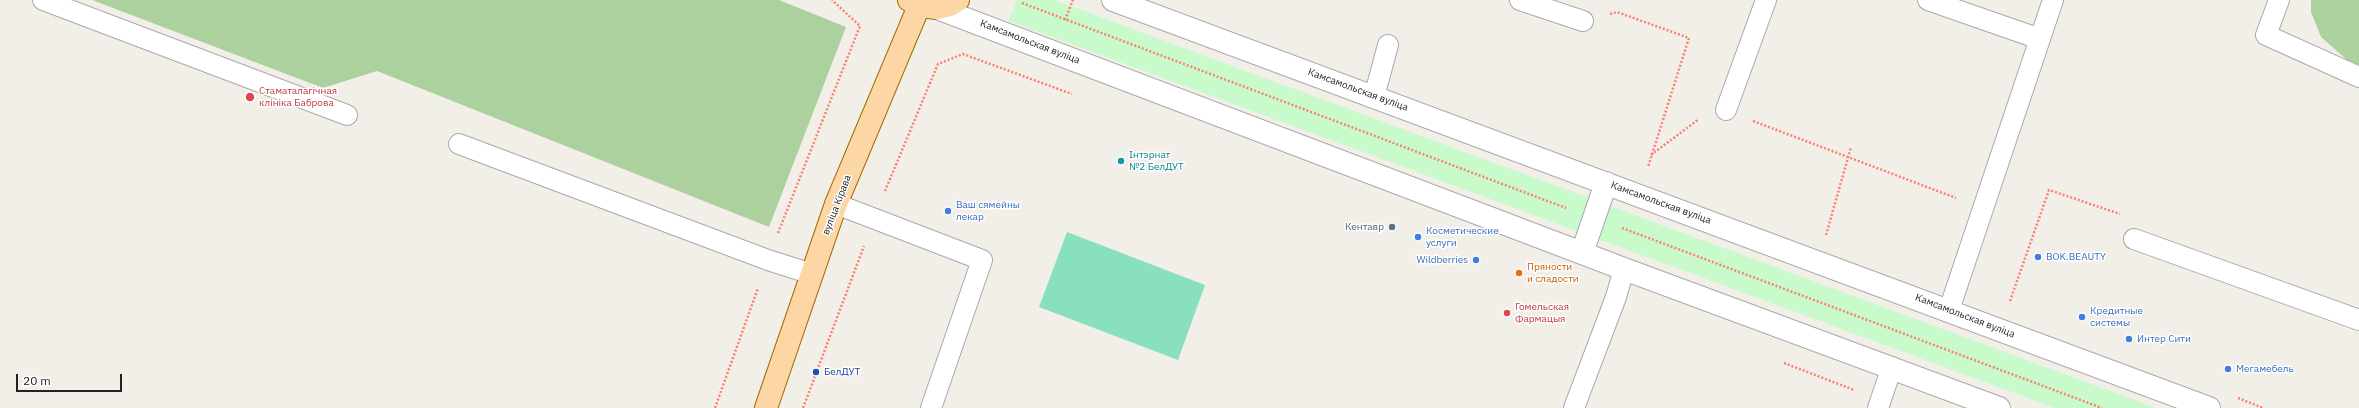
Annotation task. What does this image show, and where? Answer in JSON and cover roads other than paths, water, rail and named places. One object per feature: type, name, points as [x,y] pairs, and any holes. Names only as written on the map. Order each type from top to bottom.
[{"type":"main road","points":[[922,5],[950,5],[958,0]]},
{"type":"main road","name":"вуліца Кірава","points":[[766,408],[836,204],[922,5]]},
{"type":"street","name":"Камсамольская вуліца","points":[[1113,0],[2209,408]]},
{"type":"street","name":"Камсамольская вуліца","points":[[922,5],[1624,269],[1999,408]]},
{"type":"street","points":[[1582,253],[1606,183]]},
{"type":"lane","points":[[43,0],[347,115]]},
{"type":"lane","points":[[1520,0],[1583,21]]},
{"type":"lane","points":[[1726,110],[1766,0]]},
{"type":"lane","points":[[1928,0],[2040,39]]},
{"type":"lane","points":[[1949,310],[2053,0]]},
{"type":"lane","points":[[2279,0],[2266,35],[2359,77]]},
{"type":"lane","points":[[1374,97],[1388,45]]},
{"type":"lane","points":[[459,144],[768,260],[812,274]]},
{"type":"lane","points":[[836,204],[982,260],[931,408]]},
{"type":"lane","points":[[2134,239],[2359,320]]},
{"type":"lane","points":[[1574,408],[1616,297],[1624,269]]},
{"type":"lane","points":[[1878,408],[1892,368]]},
{"type":"place","name":"Стаматалагічная клініка Баброва","points":[[250,97]]},
{"type":"place","name":"Інтэрнат №2 БелДУТ","points":[[1121,161]]},
{"type":"place","name":"Ваш сямейны лекар","points":[[948,211]]},
{"type":"place","name":"Кентавр","points":[[1392,227]]},
{"type":"place","name":"Косметические услуги","points":[[1418,237]]},
{"type":"place","name":"BOK.BEAUTY","points":[[2038,257]]},
{"type":"place","name":"Wildberries","points":[[1476,260]]},
{"type":"place","name":"Пряности и сладости","points":[[1519,273]]},
{"type":"place","name":"Гомельская Фармацыя","points":[[1507,313]]},
{"type":"place","name":"Кредитные системы","points":[[2082,317]]},
{"type":"place","name":"Интер Сити","points":[[2129,339]]},
{"type":"place","name":"Мегамебель","points":[[2228,369]]},
{"type":"place","name":"БелДУТ","points":[[816,372]]}]
